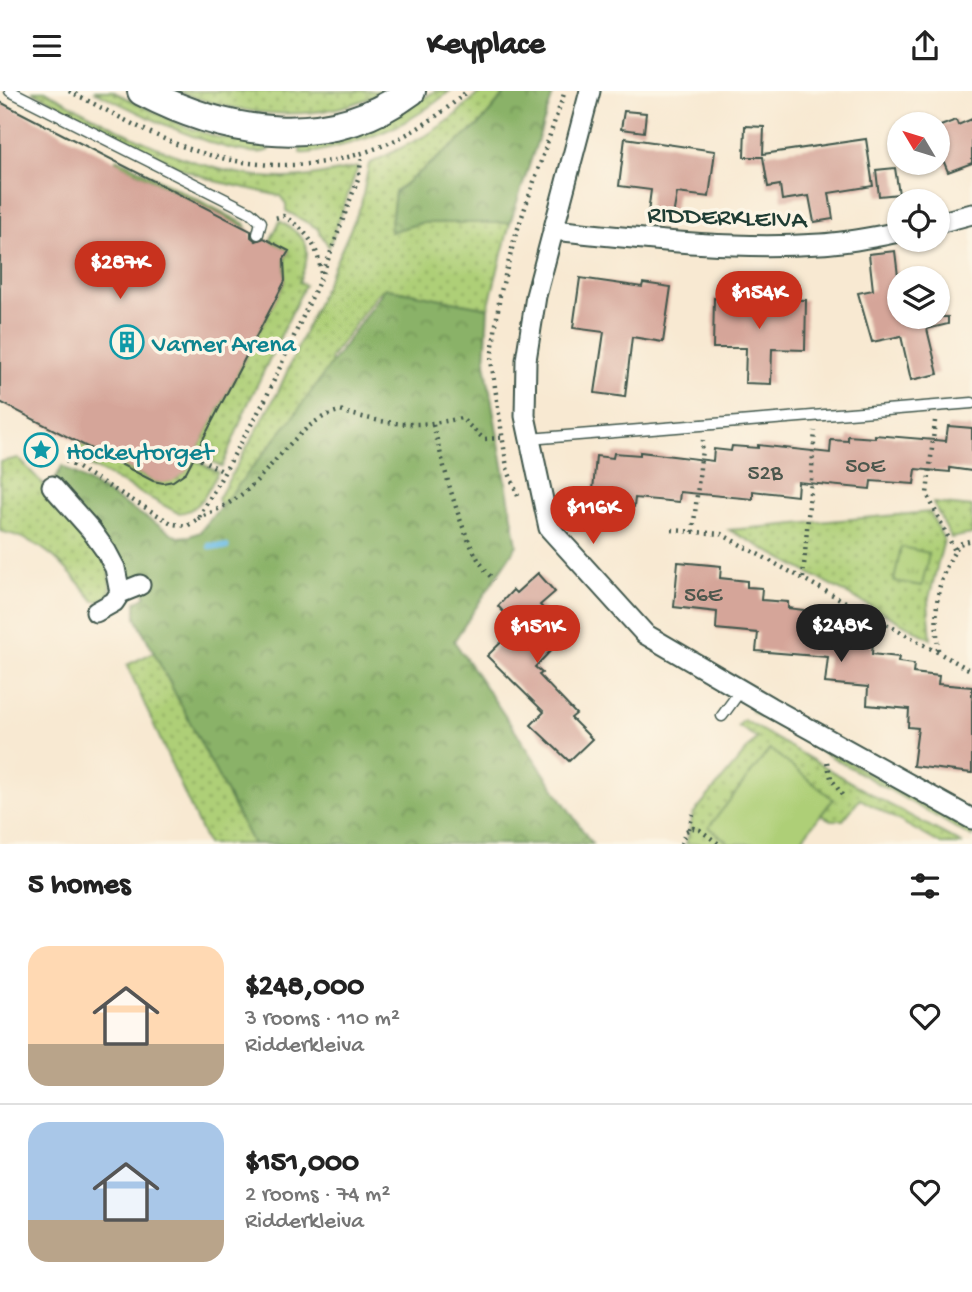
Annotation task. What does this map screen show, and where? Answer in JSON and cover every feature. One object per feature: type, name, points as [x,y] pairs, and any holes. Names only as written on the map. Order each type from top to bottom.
[{"type":"main road","points":[[142,91],[201,117],[244,128],[272,131],[308,130],[340,124],[370,113],[411,91]]},
{"type":"street","points":[[590,91],[536,296],[526,361],[525,416],[528,439],[549,528],[645,634],[972,819]]},
{"type":"street","points":[[950,220],[972,214]]},
{"type":"street","name":"RIDDERKLEIVA","points":[[553,230],[749,247],[822,244],[887,234]]},
{"type":"street","points":[[52,486],[106,551],[116,568],[120,593]]},
{"type":"street","points":[[96,612],[114,602],[120,593],[140,585]]},
{"type":"lane","points":[[10,91],[250,212],[261,222],[258,234]]},
{"type":"lane","points":[[528,439],[972,404]]},
{"type":"lane","points":[[722,716],[741,690]]},
{"type":"path","points":[[522,506],[507,468],[491,360],[500,295],[515,237],[565,91]]},
{"type":"path","points":[[198,519],[265,400],[321,277],[359,176],[362,154]]},
{"type":"path","points":[[261,222],[283,216],[300,226],[316,250],[321,264],[321,277]]},
{"type":"path","points":[[937,406],[926,494],[955,551]]},
{"type":"path","points":[[66,461],[173,524],[187,526],[241,495],[302,433],[333,412],[340,411],[382,423],[433,425],[461,418],[484,439],[501,438]]},
{"type":"path","points":[[803,578],[817,416]]},
{"type":"path","points":[[433,425],[469,543],[484,571],[494,580]]},
{"type":"path","points":[[693,532],[704,425]]},
{"type":"path","points":[[194,456],[224,472]]},
{"type":"path","points":[[672,530],[721,534],[972,671]]},
{"type":"path","points":[[939,651],[935,602],[944,570],[959,544],[972,540]]},
{"type":"path","points":[[839,768],[826,761],[831,778],[842,795]]},
{"type":"path","points":[[681,844],[693,814]]},
{"type":"path","points":[[689,828],[700,830],[719,844]]},
{"type":"green space","points":[[32,91],[45,91],[160,149],[220,169],[252,176],[284,178],[312,176],[358,167],[329,247],[317,228],[286,211],[286,204],[280,196],[215,181],[185,170]]},
{"type":"green space","points":[[94,91],[112,91],[181,125],[217,137],[262,143],[269,150],[254,152],[209,142],[156,121]]},
{"type":"green space","points":[[177,91],[384,91],[333,109],[281,113],[228,107]]},
{"type":"green space","points":[[435,91],[450,91],[422,112],[395,127],[350,143],[312,153],[300,153],[301,144],[407,109]]},
{"type":"green space","points":[[481,91],[507,91],[479,125],[395,192],[390,231],[421,223],[510,223],[488,308],[385,288],[377,294],[330,359],[335,372],[230,528],[218,499],[278,392],[361,205],[369,164],[427,135],[451,119]]},
{"type":"green space","points":[[507,91],[554,91],[510,223],[421,223],[390,232],[395,192],[479,125]]},
{"type":"green space","points":[[117,158],[245,224],[247,228],[115,161]]},
{"type":"green space","points":[[280,221],[304,240],[307,254],[299,282],[305,285],[247,406],[222,467],[196,452],[285,281],[285,259],[289,251],[270,241]]},
{"type":"green space","points":[[385,288],[488,308],[485,363],[517,545],[454,641],[592,844],[253,844],[136,618],[136,602],[146,596],[140,585],[127,580],[126,572],[55,480],[62,466],[178,537],[200,532],[291,420]]},
{"type":"green space","points":[[77,442],[153,481],[166,482],[177,478],[193,459],[218,472],[198,504],[193,509],[178,513],[70,455]]},
{"type":"green space","points":[[18,458],[44,485],[108,566],[111,594],[94,601],[64,566],[42,548],[16,535],[0,531],[0,462]]},
{"type":"green space","points":[[933,503],[972,507],[972,534],[951,538]]},
{"type":"green space","points":[[930,512],[944,540],[928,602],[931,639],[729,530]]},
{"type":"green space","points":[[901,547],[929,553],[922,586],[894,581]]},
{"type":"green space","points":[[154,652],[253,844],[207,844],[127,665]]},
{"type":"green space","points":[[753,708],[972,831],[972,837],[751,711]]},
{"type":"green space","points":[[744,720],[963,844],[941,844],[860,799],[843,820],[831,820],[821,815],[833,800],[770,750],[709,827],[730,844],[686,844],[693,814],[757,738],[738,726]]},
{"type":"green space","points":[[770,749],[833,799],[798,844],[730,844],[709,827]]},
{"type":"building","name":"Varner Arena","points":[[0,102],[251,231],[251,237],[256,241],[264,238],[289,251],[284,259],[285,281],[186,472],[173,481],[153,481],[0,402]]},
{"type":"building","points":[[624,111],[646,113],[644,132],[621,129]]},
{"type":"building","points":[[972,119],[972,163],[950,171],[950,122],[956,120],[958,125]]},
{"type":"building","points":[[745,126],[764,127],[763,154],[866,139],[873,186],[829,193],[833,219],[814,222],[809,196],[782,200],[780,185],[768,187],[763,157],[744,157]]},
{"type":"building","points":[[625,138],[715,151],[709,197],[677,193],[673,216],[648,213],[651,190],[619,186]]},
{"type":"building","points":[[887,169],[887,175],[896,175],[898,189],[887,189],[887,195],[879,196],[876,170]]},
{"type":"building","points":[[895,252],[897,266],[887,266],[887,329],[927,329],[938,374],[911,380],[901,336],[872,342],[858,293],[873,290],[869,254]]},
{"type":"building","points":[[580,278],[642,287],[643,283],[671,287],[663,342],[632,337],[625,397],[595,393],[604,332],[573,328]]},
{"type":"building","points":[[714,298],[806,300],[805,350],[772,349],[771,384],[745,383],[746,348],[713,348]]},
{"type":"building","points":[[948,426],[972,428],[972,471],[950,468],[950,472],[916,469],[914,484],[871,481],[870,489],[798,482],[797,496],[753,491],[753,499],[680,492],[679,502],[635,498],[634,507],[592,502],[596,456],[613,458],[614,453],[640,455],[640,452],[713,461],[714,449],[731,451],[732,446],[758,448],[758,445],[830,453],[831,440],[848,441],[848,436],[875,438],[875,435],[946,441]]},
{"type":"building","points":[[678,562],[721,566],[720,578],[747,581],[747,587],[762,588],[761,600],[788,602],[788,608],[804,610],[802,635],[873,641],[872,654],[899,657],[898,662],[914,664],[913,673],[939,676],[938,684],[972,687],[972,773],[913,766],[918,728],[908,727],[909,709],[867,705],[868,687],[825,683],[828,657],[756,651],[758,633],[716,629],[717,612],[674,607]]},
{"type":"building","points":[[538,573],[555,592],[540,605],[550,616],[546,620],[563,638],[535,667],[542,673],[539,675],[576,714],[571,718],[592,739],[569,761],[531,725],[544,712],[487,656],[517,627],[498,606],[513,590],[516,593]]},
{"type":"waterway","points":[[210,546],[226,547]]},
{"type":"place","name":"Varner Arena","points":[[127,342]]},
{"type":"place","name":"Hockeytorget","points":[[41,450]]}]
